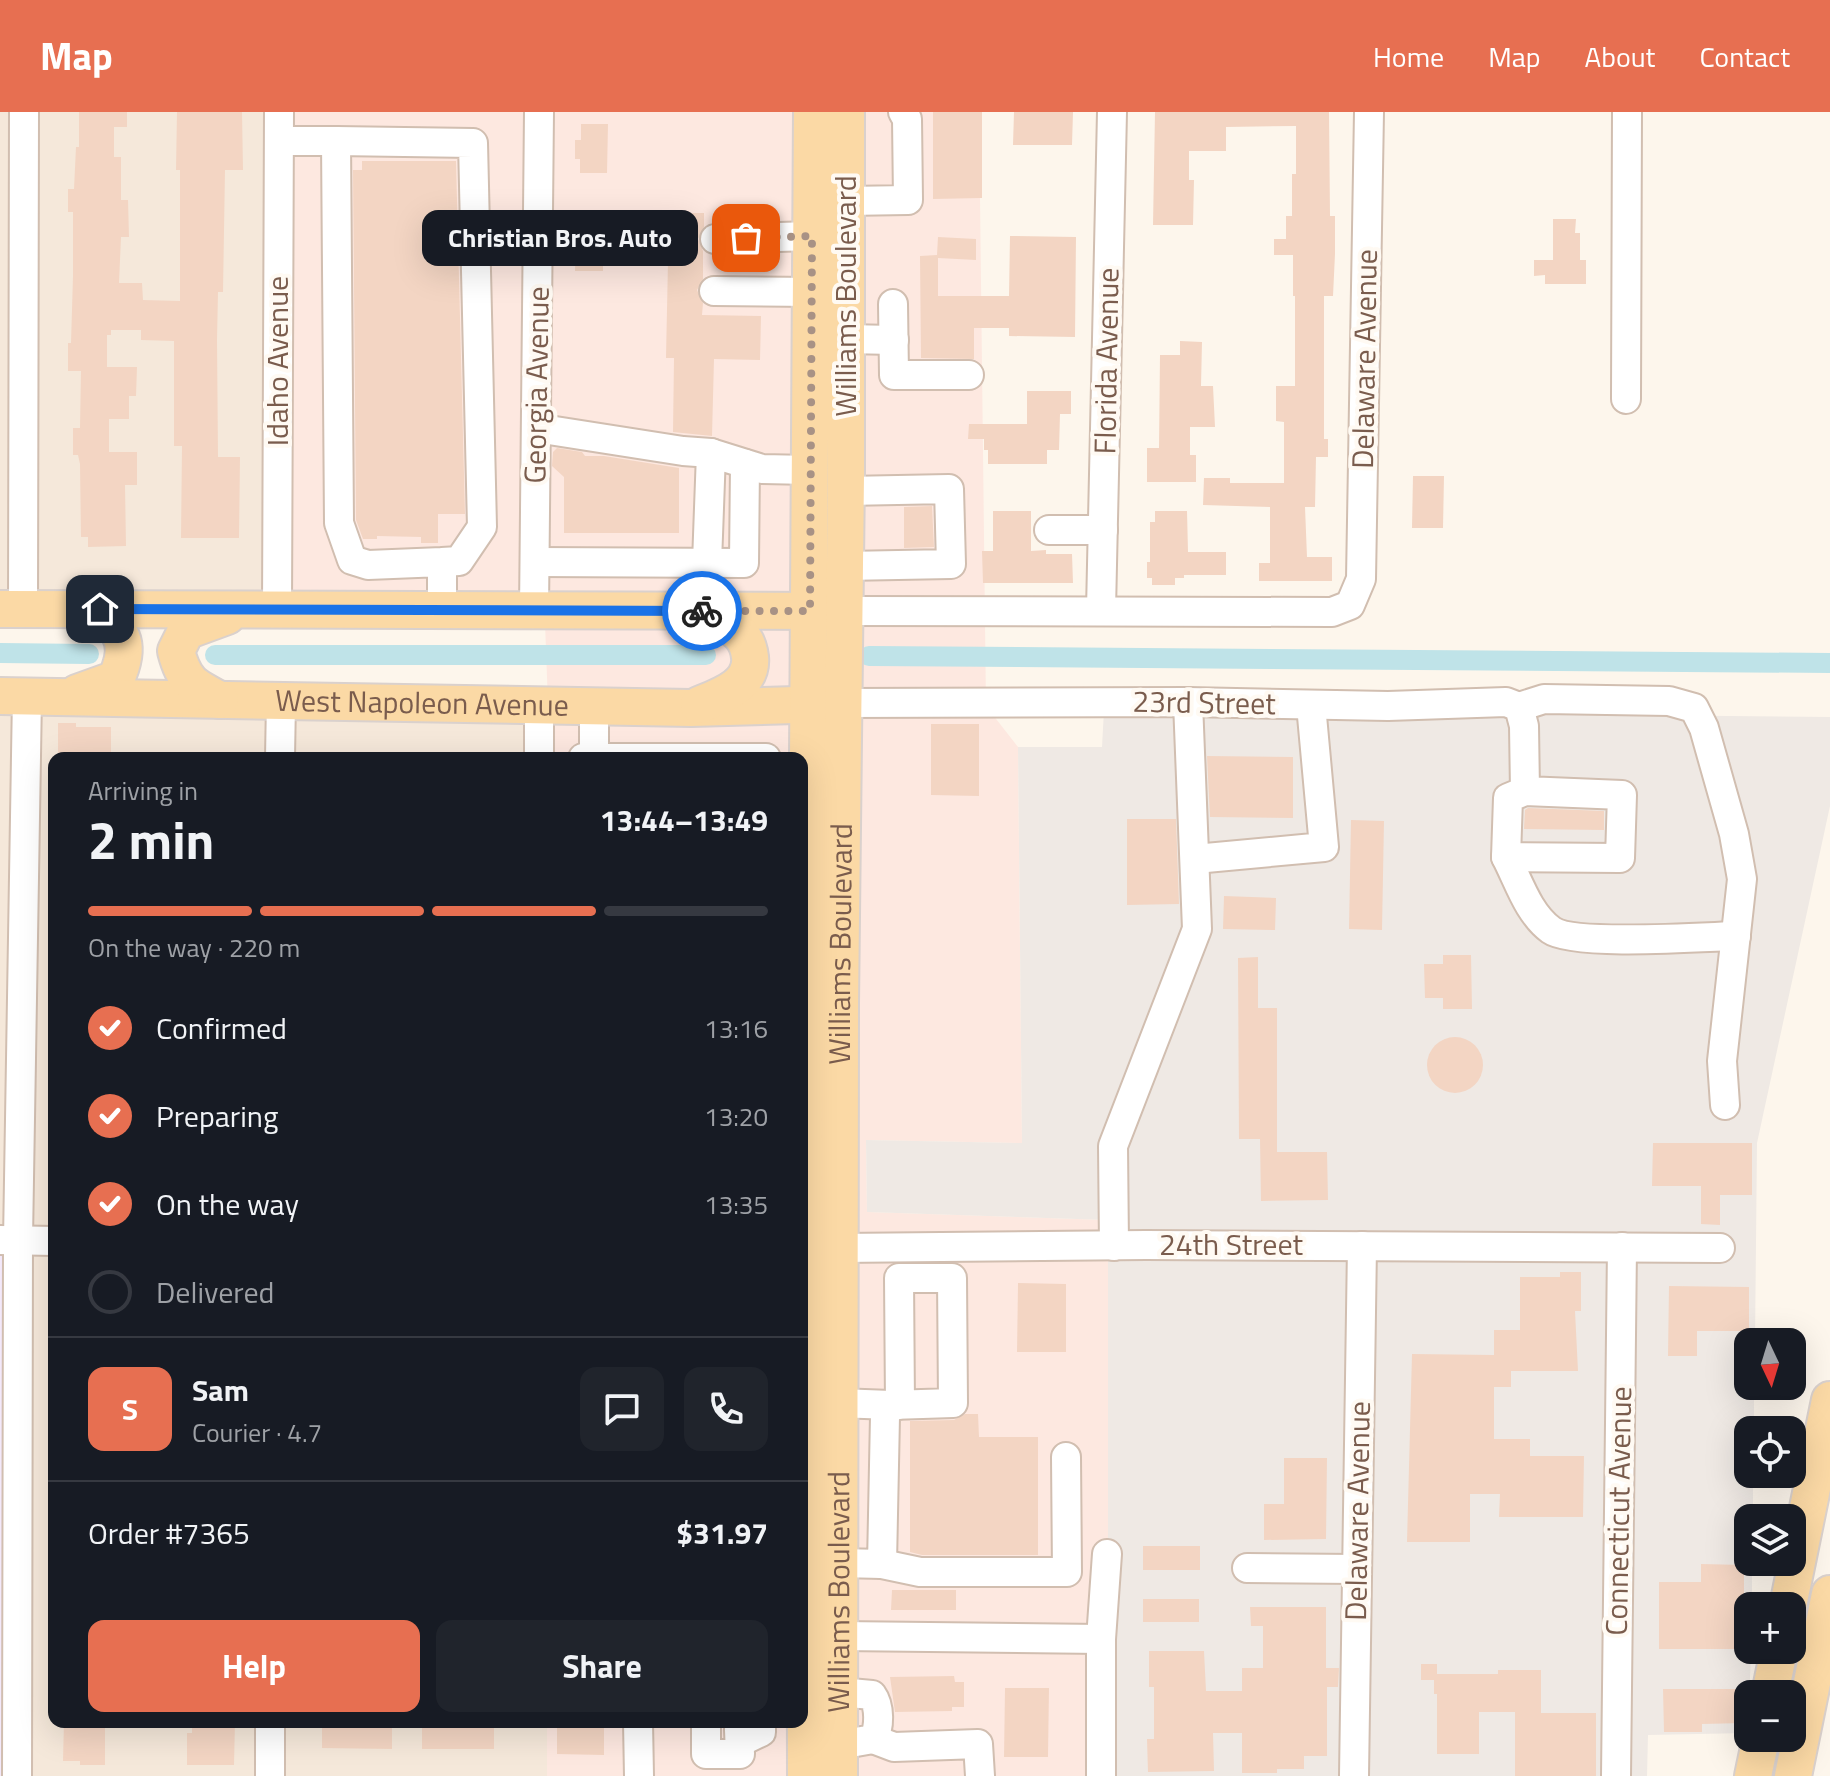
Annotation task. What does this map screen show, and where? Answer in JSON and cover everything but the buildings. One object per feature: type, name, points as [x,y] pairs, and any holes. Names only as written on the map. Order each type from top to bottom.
[{"type":"main road","name":"Williams Boulevard","points":[[808,1382],[816,1248],[827,611],[810,470],[812,112]]},
{"type":"main road","name":"Williams Boulevard","points":[[827,611],[845,566],[846,112]]},
{"type":"main road","points":[[12,609],[827,611]]},
{"type":"main road","points":[[64,697],[116,679],[124,661],[125,647],[118,628],[100,609]]},
{"type":"main road","points":[[220,700],[193,686],[181,671],[176,651],[186,631],[260,610]]},
{"type":"main road","points":[[691,708],[733,689],[744,679],[750,665],[744,638],[732,627],[702,611]]},
{"type":"main road","name":"West Napoleon Avenue","points":[[14,696],[691,708],[826,704]]},
{"type":"main road","name":"Williams Boulevard","points":[[805,752],[826,704]]},
{"type":"main road","name":"Williams Boulevard","points":[[808,1170],[823,1198],[827,1232],[816,1248],[839,1346],[840,1563],[816,1629],[808,1662]]},
{"type":"main road","points":[[1791,1592],[1830,1400]]},
{"type":"main road","name":"Williams Boulevard","points":[[808,1509],[816,1629],[839,1692],[850,1752]]},
{"type":"main road","points":[[1793,1776],[1830,1594]]},
{"type":"main road","name":"Williams Boulevard","points":[[805,1728],[806,1776]]},
{"type":"main road","points":[[1753,1776],[1758,1752]]},
{"type":"street","points":[[12,609],[24,112]]},
{"type":"street","name":"Idaho Avenue","points":[[260,610],[279,112]]},
{"type":"street","name":"Georgia Avenue","points":[[534,611],[539,112]]},
{"type":"street","points":[[846,201],[908,200],[907,119],[903,112]]},
{"type":"street","name":"Florida Avenue","points":[[1101,610],[1112,112]]},
{"type":"street","name":"Delaware Avenue","points":[[1101,610],[1332,612],[1350,605],[1361,579],[1369,112]]},
{"type":"street","points":[[1626,399],[1627,112]]},
{"type":"street","points":[[279,141],[336,141],[473,143],[482,527],[459,561],[368,565],[352,560],[339,523],[336,141]]},
{"type":"street","points":[[715,239],[812,236]]},
{"type":"street","points":[[714,291],[811,292]]},
{"type":"street","points":[[893,304],[894,375],[969,375]]},
{"type":"street","points":[[846,339],[894,340]]},
{"type":"street","points":[[536,428],[711,453],[762,469],[810,470]]},
{"type":"street","points":[[707,563],[711,453]]},
{"type":"street","points":[[535,562],[744,563],[745,464]]},
{"type":"street","points":[[846,491],[949,489],[951,610]]},
{"type":"street","points":[[1049,530],[1103,530]]},
{"type":"street","points":[[442,562],[442,610]]},
{"type":"street","points":[[845,566],[951,564]]},
{"type":"street","points":[[827,611],[1101,610]]},
{"type":"street","points":[[14,696],[9,1582],[17,1776]]},
{"type":"street","name":"23rd Street","points":[[826,704],[1188,702],[1388,706],[1506,702],[1519,707],[1544,699],[1669,701],[1694,708],[1704,728],[1734,834],[1742,879],[1736,936]]},
{"type":"street","points":[[280,752],[281,701]]},
{"type":"street","points":[[1114,1246],[1113,1146],[1197,929],[1188,702]]},
{"type":"street","points":[[539,704],[539,752]]},
{"type":"street","points":[[1195,859],[1324,847],[1311,705]]},
{"type":"street","points":[[594,706],[594,752]]},
{"type":"street","points":[[1519,707],[1524,726],[1525,791]]},
{"type":"street","points":[[1506,857],[1620,858],[1622,795],[1525,791],[1508,798],[1506,857],[1529,906],[1539,920],[1555,933],[1584,938],[1736,936],[1722,1061],[1725,1105]]},
{"type":"street","points":[[9,1240],[48,1241]]},
{"type":"street","name":"Delaware Avenue","points":[[1354,1776],[1362,1246]]},
{"type":"street","points":[[947,1278],[948,1247]]},
{"type":"street","name":"Connecticut Avenue","points":[[1616,1776],[1622,1247]]},
{"type":"street","name":"24th Street","points":[[816,1248],[1720,1248]]},
{"type":"street","points":[[838,1403],[896,1405],[953,1403],[952,1278],[899,1278],[896,1405],[885,1416],[882,1564]]},
{"type":"street","points":[[1066,1457],[1067,1572]]},
{"type":"street","points":[[840,1563],[882,1564],[920,1572],[1067,1572],[1106,1563],[1101,1639],[1101,1776]]},
{"type":"street","points":[[1247,1568],[1357,1569]]},
{"type":"street","points":[[816,1629],[1101,1639]]},
{"type":"street","points":[[270,1728],[270,1776]]},
{"type":"street","points":[[638,1728],[639,1776]]},
{"type":"street","points":[[706,1728],[706,1754],[744,1745]]},
{"type":"street","points":[[850,1752],[978,1744],[980,1776]]},
{"type":"shaded area","points":[[0,112],[293,112],[292,595],[0,593]]},
{"type":"shaded area","points":[[293,112],[979,112],[986,706],[1018,747],[1022,1143],[866,1140],[867,1212],[1108,1220],[1108,1776],[547,1776],[547,1728],[808,1728],[808,752],[550,752],[544,596],[292,595]]},
{"type":"shaded area","points":[[1104,710],[1830,717],[1830,806],[1757,1143],[1755,1328],[1734,1328],[1734,1400],[1754,1400],[1754,1416],[1734,1416],[1734,1488],[1753,1488],[1753,1504],[1734,1504],[1734,1576],[1752,1576],[1752,1592],[1734,1592],[1734,1664],[1750,1664],[1750,1680],[1734,1680],[1734,1733],[1648,1735],[1647,1776],[1108,1776],[1108,1220],[867,1212],[866,1140],[1022,1143],[1018,747],[1102,747]]},
{"type":"shaded area","points":[[0,713],[550,718],[550,752],[48,752],[48,1728],[547,1728],[547,1776],[0,1776]]},
{"type":"shaded area","points":[[0,1255],[8,1255],[5,1776],[0,1776]]},
{"type":"waterway","points":[[0,653],[89,654]]},
{"type":"waterway","points":[[215,655],[706,655]]},
{"type":"waterway","points":[[869,656],[1830,663]]},
{"type":"way so far","points":[[702,611],[810,611],[812,236],[746,238]]},
{"type":"place","name":"Christian Bros. Auto","points":[[746,238]]},
{"type":"route","points":[[100,609],[702,611]]}]
